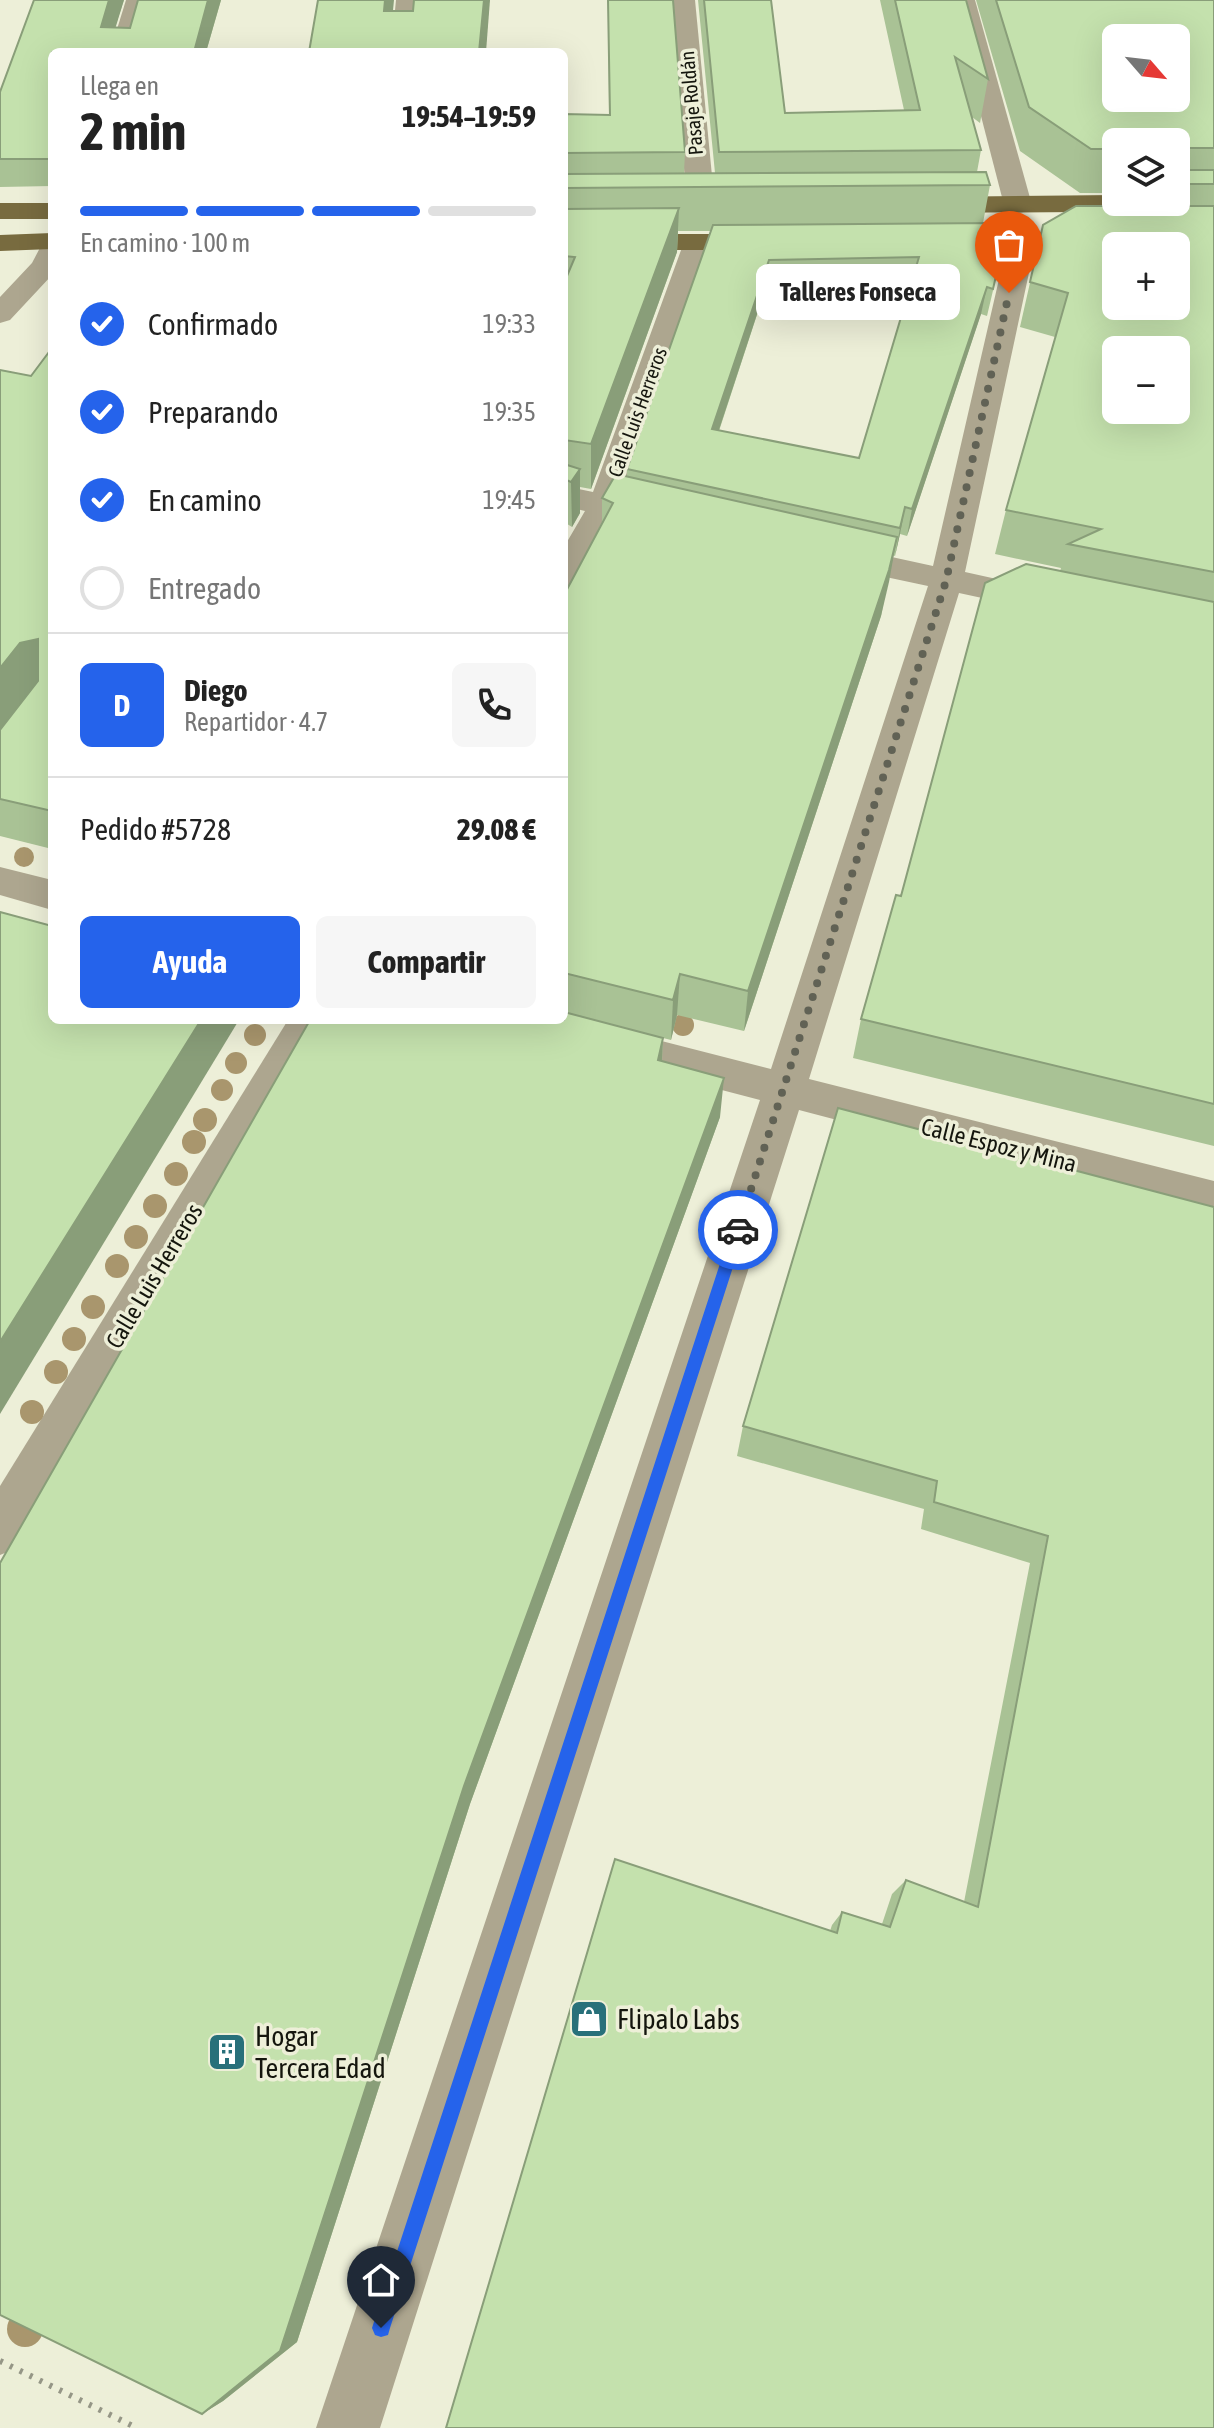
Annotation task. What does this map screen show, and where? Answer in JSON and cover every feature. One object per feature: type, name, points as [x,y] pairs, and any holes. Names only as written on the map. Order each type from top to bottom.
[{"type":"main road","points":[[671,207],[700,194],[731,206]]},
{"type":"main road","points":[[897,205],[1214,203]]},
{"type":"main road","points":[[0,211],[48,211]]},
{"type":"main road","points":[[908,241],[1214,239]]},
{"type":"main road","points":[[0,243],[48,241]]},
{"type":"main road","points":[[568,242],[788,242]]},
{"type":"street","points":[[123,48],[138,0]]},
{"type":"street","points":[[403,48],[408,0]]},
{"type":"street","name":"Pasaje Roldán","points":[[683,0],[700,194]]},
{"type":"street","points":[[963,0],[1018,205]]},
{"type":"street","points":[[348,2428],[784,1092],[946,581],[1022,240]]},
{"type":"street","name":"Calle Luis Herreros","points":[[568,569],[605,504],[698,242]]},
{"type":"street","points":[[0,314],[48,259]]},
{"type":"street","points":[[568,497],[686,522]]},
{"type":"street","points":[[808,550],[1073,606]]},
{"type":"street","points":[[0,881],[48,894]]},
{"type":"street","name":"Calle Luis Herreros","points":[[0,1531],[307,1024]]},
{"type":"street","name":"Calle Espoz y Mina","points":[[530,1024],[784,1092],[1214,1200]]},
{"type":"path","points":[[0,2361],[137,2428]]},
{"type":"building","points":[[34,0],[109,0],[101,27],[130,28],[138,0],[208,0],[195,48],[48,48],[48,159],[0,159],[0,92]]},
{"type":"building","points":[[318,0],[385,0],[384,11],[413,11],[414,0],[484,0],[479,48],[310,48]]},
{"type":"building","points":[[608,0],[673,0],[685,152],[568,153],[568,114],[610,115]]},
{"type":"building","points":[[704,0],[771,0],[785,113],[920,110],[895,0],[966,0],[988,79],[955,57],[981,150],[719,152]]},
{"type":"building","points":[[996,0],[1214,0],[1214,148],[1190,148],[1190,128],[1102,128],[1102,149],[1091,149],[1029,107]]},
{"type":"building","points":[[1190,170],[1214,170],[1214,184],[1190,184]]},
{"type":"building","points":[[986,172],[990,185],[568,188],[568,174]]},
{"type":"building","points":[[1076,206],[1102,206],[1102,216],[1190,216],[1190,206],[1214,206],[1214,572],[1068,544],[1101,529],[1006,510],[1068,293],[1030,282],[1043,225]]},
{"type":"building","points":[[679,208],[591,444],[568,441],[568,274],[575,257],[568,256],[568,209]]},
{"type":"building","points":[[993,223],[1001,254],[993,289],[987,287],[912,509],[905,507],[900,528],[627,469],[713,225]],"holes":[[[919,257],[859,458],[712,429],[769,260]]]},
{"type":"building","points":[[48,353],[48,810],[0,799],[0,730],[38,681],[38,639],[20,643],[0,668],[0,370],[31,376]]},
{"type":"building","points":[[568,465],[580,469],[571,482],[568,481]]},
{"type":"building","points":[[616,474],[897,537],[889,570],[748,991],[680,974],[673,1000],[568,974],[568,587],[613,503],[602,498]]},
{"type":"building","points":[[1026,564],[1214,602],[1214,1104],[861,1019],[896,895],[901,896],[985,583]]},
{"type":"building","points":[[0,912],[48,925],[48,1024],[199,1024],[0,1342]]},
{"type":"building","points":[[568,1013],[663,1038],[658,1060],[724,1078],[464,1786],[280,2351],[202,2414],[0,2315],[0,1563],[308,1024],[568,1024]]},
{"type":"building","points":[[838,1108],[1214,1207],[1214,2428],[446,2428],[615,1859],[837,1933],[842,1912],[890,1927],[906,1880],[978,1907],[1048,1536],[934,1502],[937,1481],[743,1426]]},
{"type":"way so far","points":[[738,1230],[946,581],[1009,293]]},
{"type":"place","name":"Talleres Fonseca","points":[[1009,293]]},
{"type":"place","name":"Flipalo Labs","points":[[589,2019]]},
{"type":"place","name":"Hogar Tercera Edad","points":[[227,2052]]},
{"type":"route","points":[[381,2328],[738,1230]]}]
